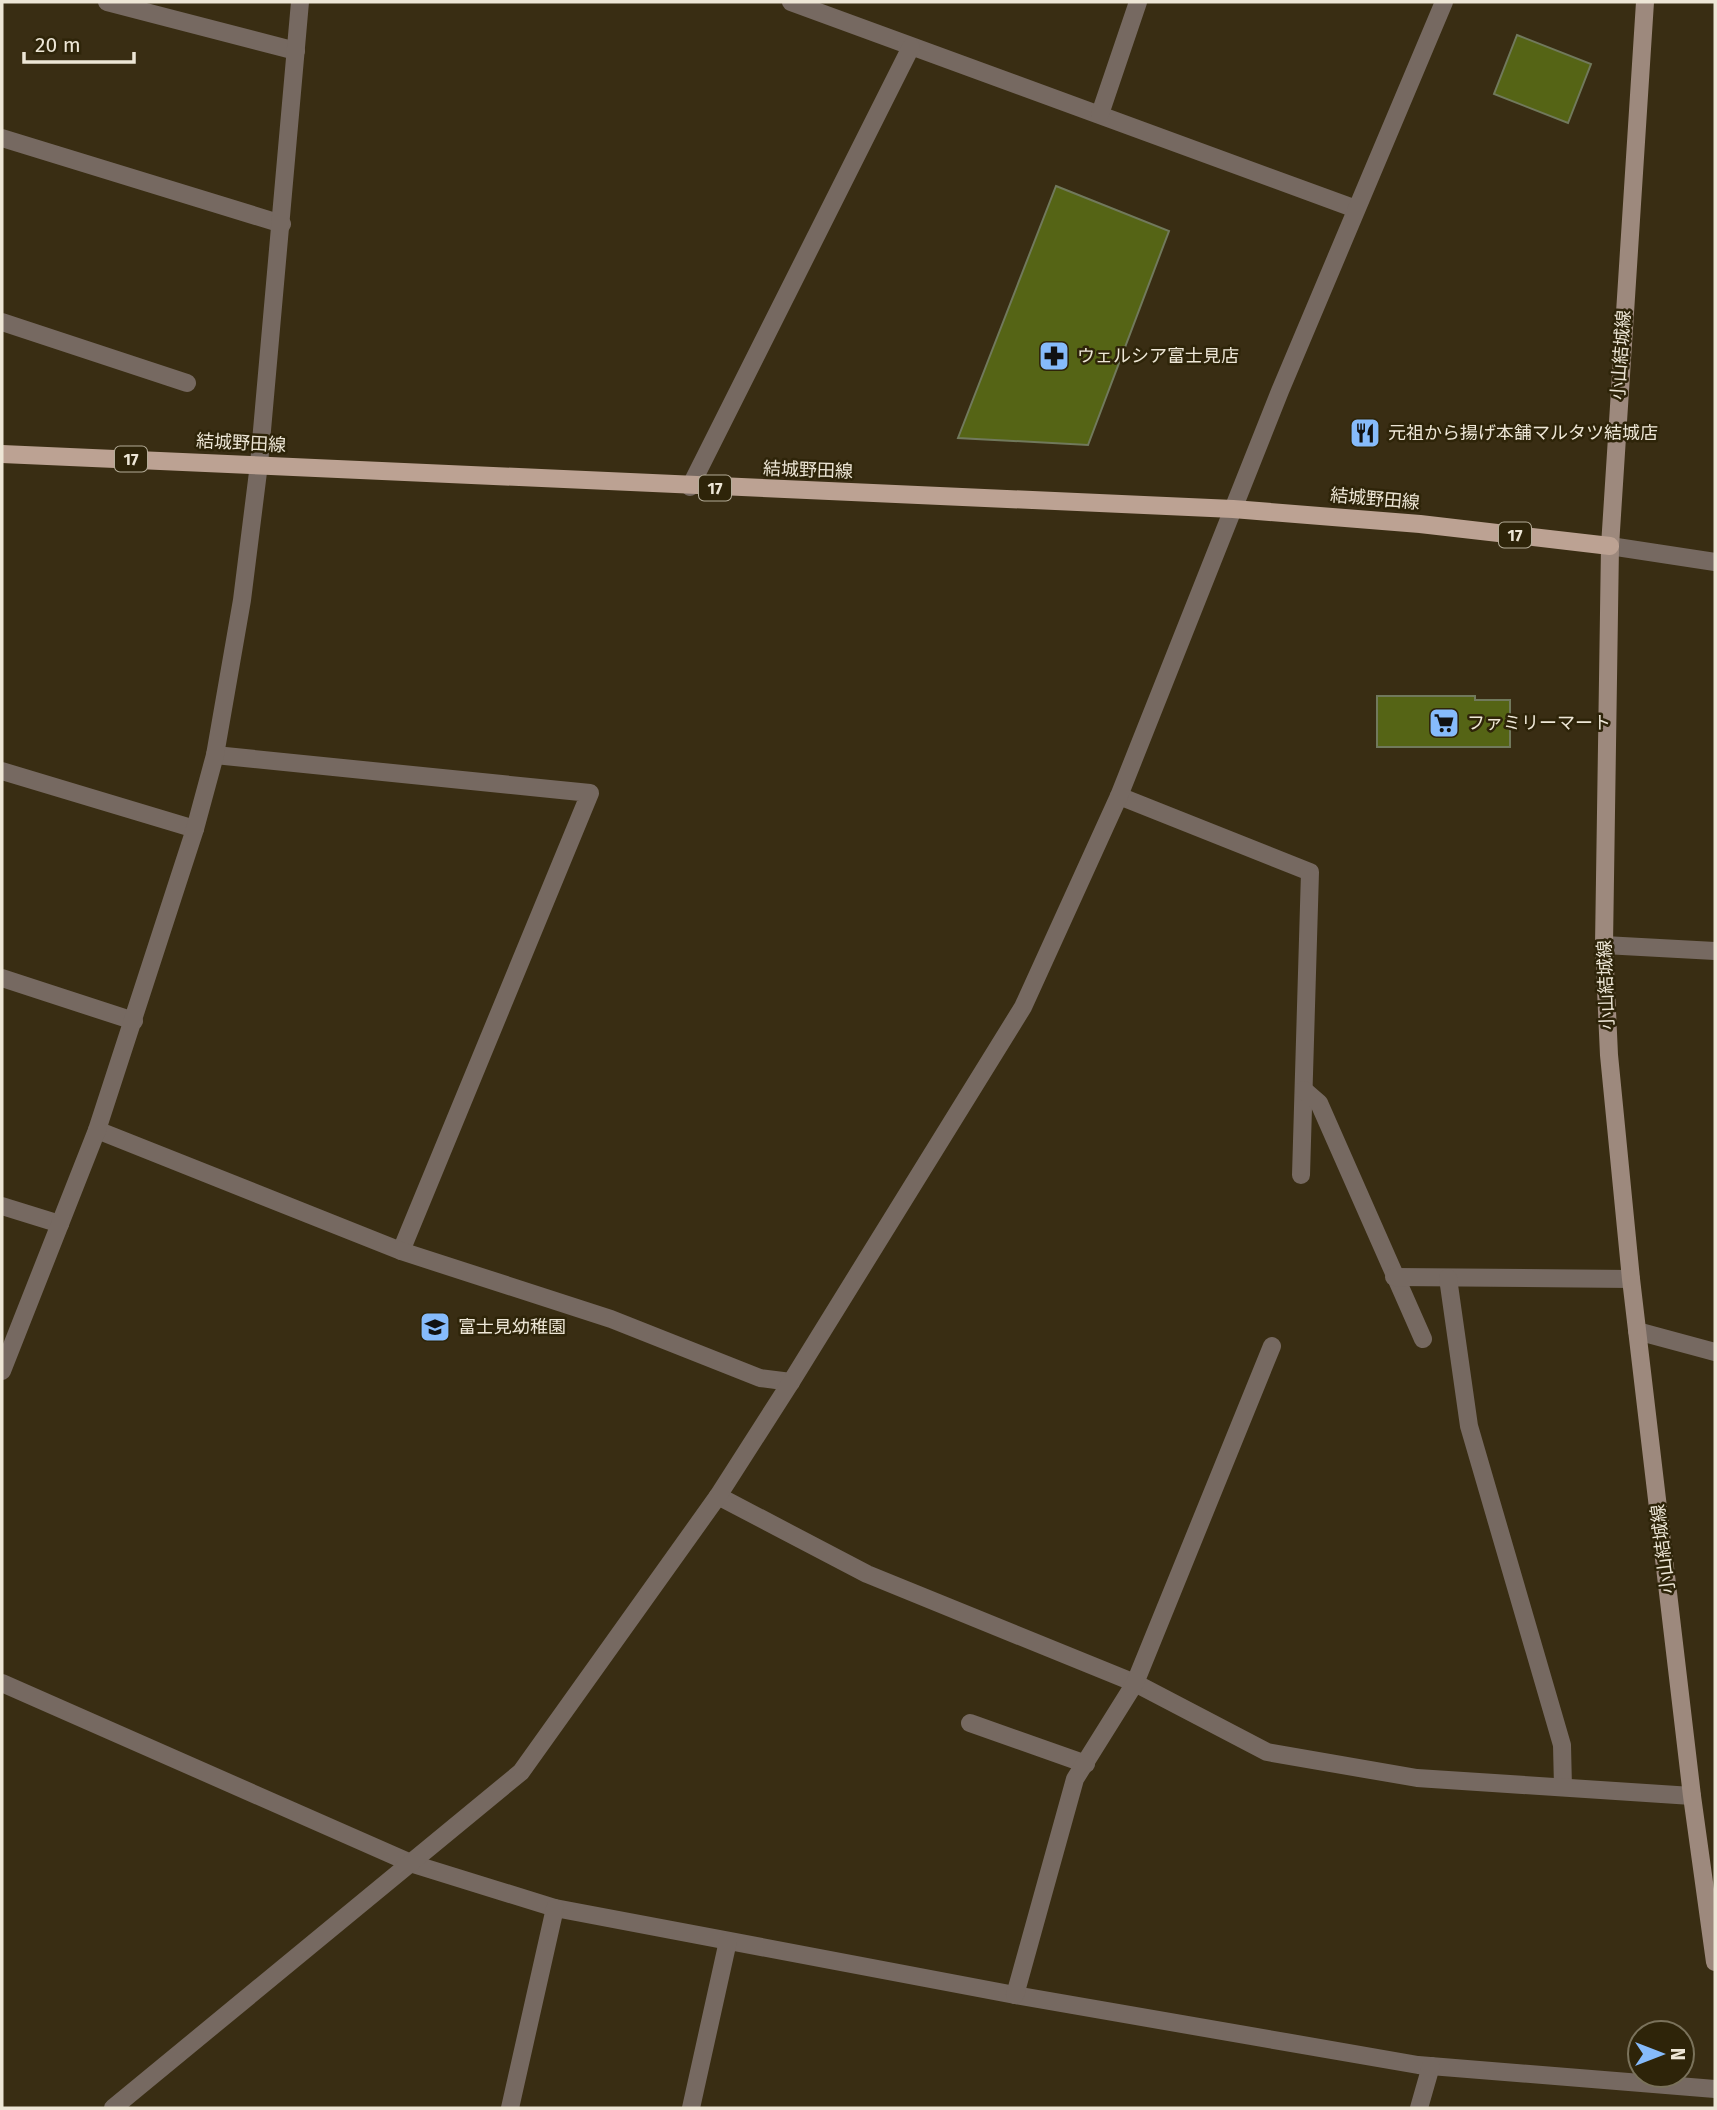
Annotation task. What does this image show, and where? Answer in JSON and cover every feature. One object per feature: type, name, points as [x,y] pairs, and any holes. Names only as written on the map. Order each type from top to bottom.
[{"type":"main road","name":"小山結城線","points":[[1645,2],[1611,546],[1604,945],[1609,1055],[1631,1279],[1692,1796],[1715,1955]]},
{"type":"main road","name":"結城野田線","points":[[2,454],[260,464],[690,487],[1233,509],[1420,524],[1611,546]]},
{"type":"street","points":[[107,2],[296,51]]},
{"type":"street","points":[[2,1371],[97,1130],[195,829],[215,755],[242,600],[260,464],[300,2]]},
{"type":"street","points":[[790,2],[1356,209]]},
{"type":"street","points":[[1100,114],[1138,2]]},
{"type":"street","points":[[113,2108],[413,1864],[521,1772],[718,1496],[1023,1007],[1119,796],[1233,509],[1444,2]]},
{"type":"street","points":[[690,487],[911,47]]},
{"type":"street","points":[[2,138],[282,223]]},
{"type":"street","points":[[2,322],[187,383]]},
{"type":"street","points":[[1611,546],[1715,562]]},
{"type":"street","points":[[215,755],[590,793],[401,1251]]},
{"type":"street","points":[[2,771],[195,829]]},
{"type":"street","points":[[1119,796],[1310,872],[1301,1175]]},
{"type":"street","points":[[1604,945],[1715,951]]},
{"type":"street","points":[[2,978],[134,1021]]},
{"type":"street","points":[[1304,1090],[1319,1103],[1423,1339]]},
{"type":"street","points":[[97,1130],[401,1251],[611,1319],[760,1378],[790,1382]]},
{"type":"street","points":[[2,1206],[60,1224]]},
{"type":"street","points":[[1394,1277],[1631,1279]]},
{"type":"street","points":[[1448,1278],[1469,1426],[1562,1745],[1563,1787]]},
{"type":"street","points":[[1637,1331],[1715,1352]]},
{"type":"street","points":[[1015,1995],[1074,1779],[1136,1683],[1272,1346]]},
{"type":"street","points":[[718,1496],[867,1574],[1136,1683],[1267,1752],[1417,1778],[1692,1796]]},
{"type":"street","points":[[2,1683],[413,1864],[555,1908],[1015,1995],[1431,2066],[1715,2089]]},
{"type":"street","points":[[970,1723],[1086,1764]]},
{"type":"street","points":[[510,2108],[555,1908]]},
{"type":"street","points":[[691,2108],[728,1941]]},
{"type":"street","points":[[1419,2108],[1431,2066]]},
{"type":"building","points":[[1517,35],[1591,64],[1568,123],[1494,94]]},
{"type":"building","points":[[1056,186],[1169,231],[1088,445],[958,438]]},
{"type":"building","name":"ファミリーマート","points":[[1377,696],[1475,696],[1475,700],[1510,700],[1510,747],[1377,747]]},
{"type":"place","name":"ウェルシア富士見店","points":[[1054,356]]},
{"type":"place","name":"元祖から揚げ本舗マルタツ結城店","points":[[1365,433]]},
{"type":"place","name":"ファミリーマート","points":[[1444,723]]},
{"type":"place","name":"富士見幼稚園","points":[[435,1327]]}]
